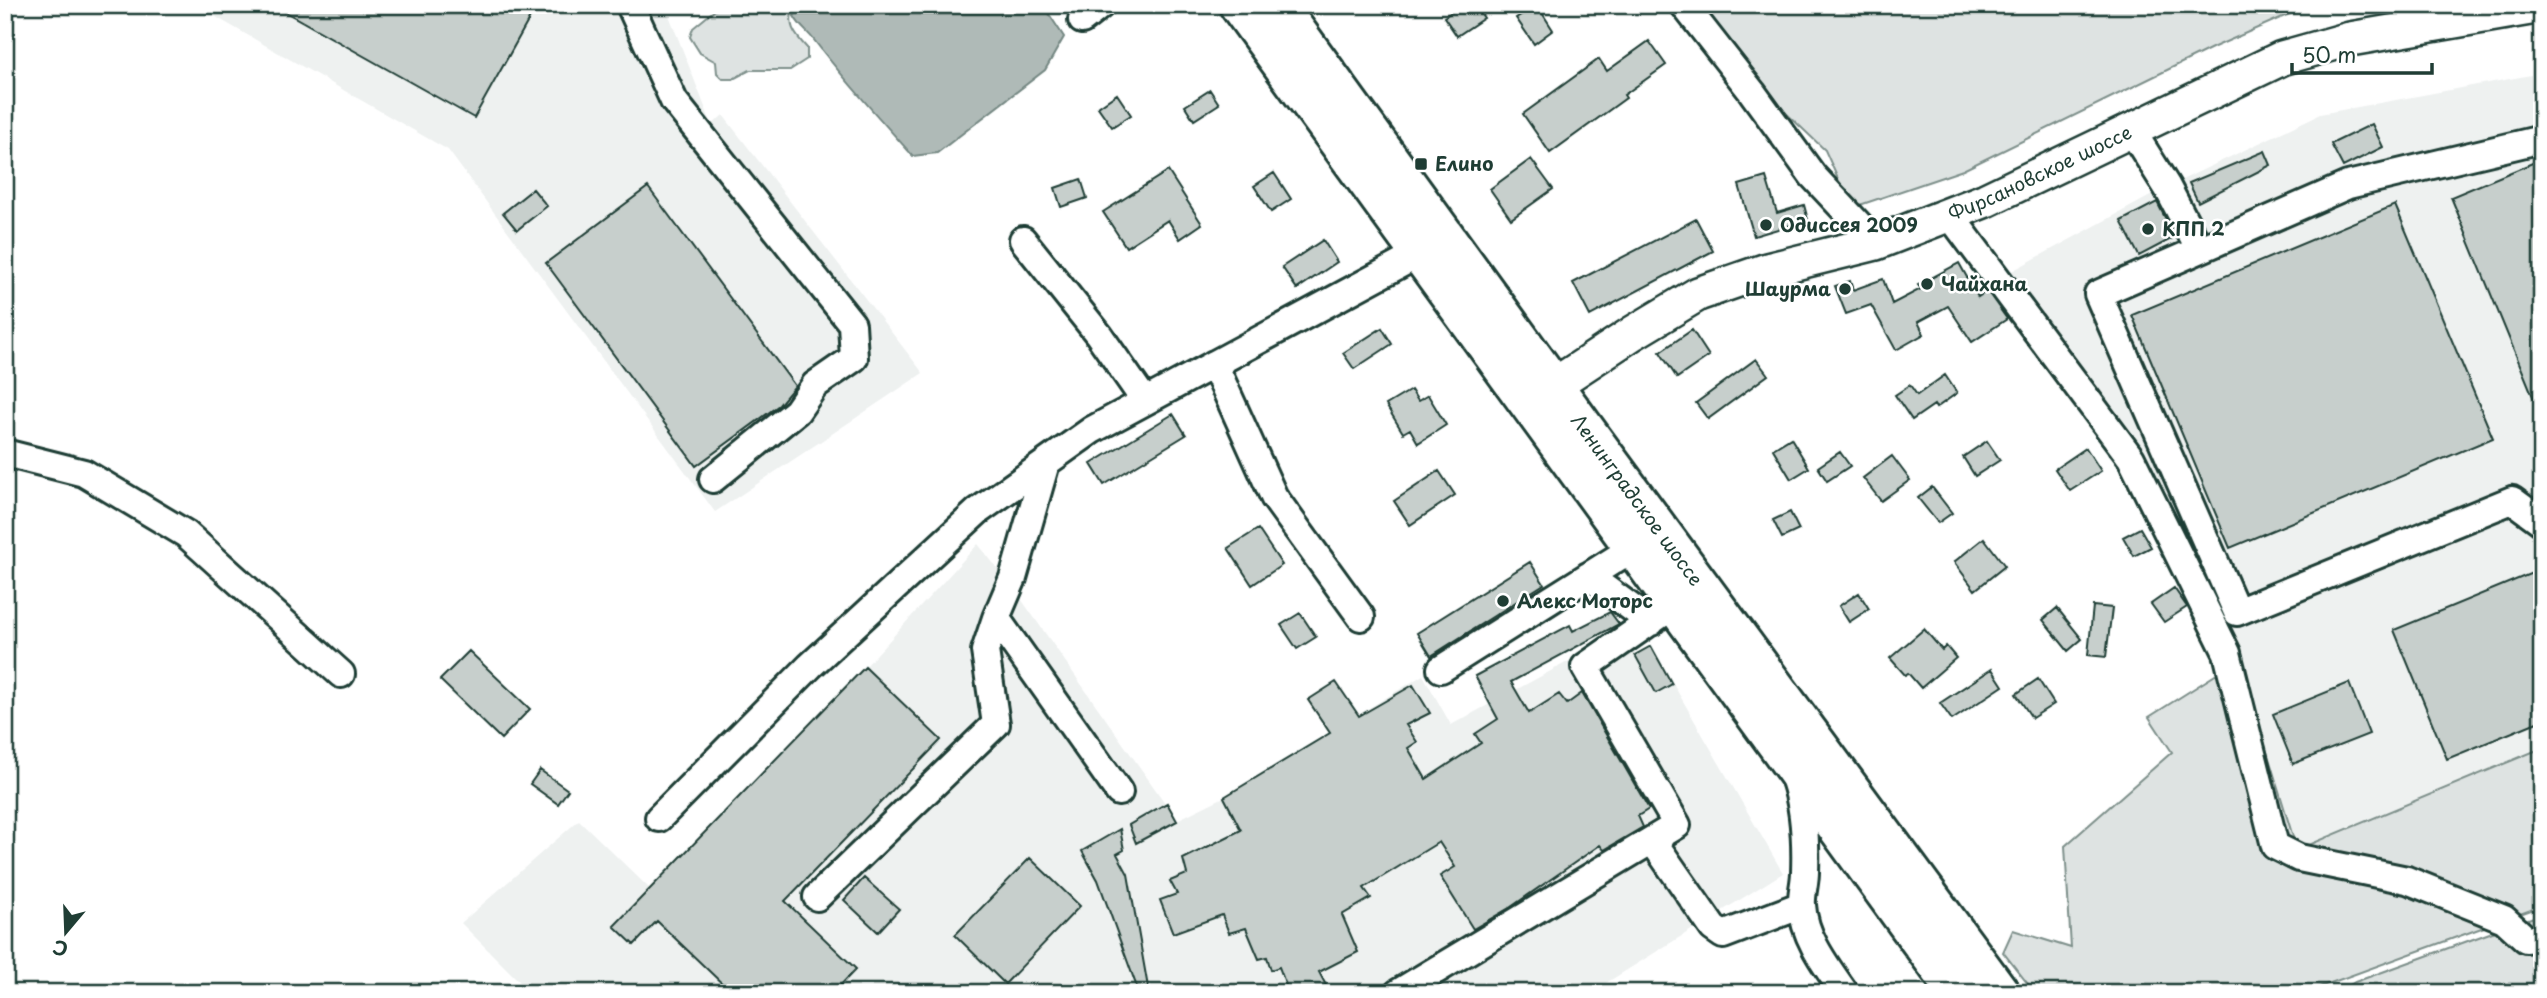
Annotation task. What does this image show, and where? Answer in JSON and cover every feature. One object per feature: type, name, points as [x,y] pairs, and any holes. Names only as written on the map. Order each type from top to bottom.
[{"type":"highway","name":"Ленинградское шоссе","points":[[1239,5],[1633,548],[1662,614],[1789,762],[1958,993]]},
{"type":"highway","name":"Ленинградское шоссе","points":[[1277,5],[2000,993]]},
{"type":"main road","name":"Фирсановское шоссе","points":[[1554,385],[1698,294],[1767,270],[1877,243],[1986,200],[2282,58],[2350,39],[2542,6]]},
{"type":"street","points":[[630,5],[674,101],[852,324],[854,358],[815,386],[797,411],[713,479]]},
{"type":"street","points":[[1684,5],[1752,92],[1812,176],[1877,243]]},
{"type":"street","points":[[2132,131],[2167,187],[2199,248]]},
{"type":"street","points":[[2542,139],[2348,185],[2098,294],[2237,612],[2512,500],[2542,523]]},
{"type":"street","points":[[1949,214],[2131,458],[2227,653],[2275,846],[2299,858],[2407,880],[2504,919],[2526,939]]},
{"type":"street","points":[[1023,240],[1099,335],[1145,401]]},
{"type":"street","points":[[659,818],[810,666],[968,520],[1092,430],[1419,254]]},
{"type":"street","points":[[1214,364],[1275,497],[1361,617]]},
{"type":"street","points":[[5,453],[84,473],[186,534],[341,674]]},
{"type":"street","points":[[817,897],[996,724],[985,651],[1013,578],[1046,463]]},
{"type":"street","points":[[1441,669],[1633,548]]},
{"type":"street","points":[[1398,993],[1677,825],[1585,667],[1662,614],[1588,576]]},
{"type":"street","points":[[996,618],[1119,792]]},
{"type":"street","points":[[1789,762],[1797,787],[1805,837],[1802,905],[1808,930],[1820,958],[1845,993]]},
{"type":"street","points":[[1652,840],[1707,920],[1723,935],[1802,905]]},
{"type":"shaded area","points":[[195,5],[665,5],[712,125],[723,115],[923,373],[715,512],[448,150]]},
{"type":"shaded area","points":[[721,5],[795,5],[791,23],[807,48],[807,59],[790,70],[750,70],[733,79],[723,79],[717,73],[716,62],[700,53],[690,37],[693,28]]},
{"type":"shaded area","points":[[801,5],[1043,5],[1064,37],[1045,70],[937,153],[913,156],[799,23],[794,16]]},
{"type":"shaded area","points":[[1692,5],[2310,5],[2212,48],[1963,170],[1851,208],[1825,150],[1784,111]]},
{"type":"shaded area","points":[[2542,73],[2542,748],[2296,850],[2239,660],[2142,459],[2010,272],[2167,187],[2320,114]]},
{"type":"shaded area","points":[[978,544],[1014,589],[1177,820],[1224,797],[1423,675],[1451,725],[1623,632],[1635,655],[1651,646],[1783,873],[1590,993],[531,993],[461,923],[579,820],[650,889],[865,667]]},
{"type":"shaded area","points":[[2239,660],[2297,850],[2542,748],[2542,906],[2303,993],[2035,993],[2003,952],[2013,930],[2071,948],[2065,846],[2172,752],[2149,717]]},
{"type":"shaded area","points":[[2542,914],[2542,993],[2337,993],[2355,982]]},
{"type":"building","points":[[273,5],[537,5],[474,118]]},
{"type":"building","points":[[1462,5],[1475,5],[1484,18],[1457,36],[1444,17]]},
{"type":"building","points":[[1537,5],[1553,30],[1534,44],[1516,18]]},
{"type":"building","points":[[1649,41],[1666,65],[1624,95],[1626,98],[1550,153],[1523,114],[1599,59],[1607,71]]},
{"type":"building","points":[[1210,90],[1219,104],[1194,120],[1185,106]]},
{"type":"building","points":[[1117,94],[1131,115],[1112,127],[1098,107]]},
{"type":"building","points":[[2372,124],[2383,147],[2343,167],[2331,144]]},
{"type":"building","points":[[2265,151],[2271,165],[2198,202],[2189,183]]},
{"type":"building","points":[[1531,159],[1553,189],[1511,219],[1490,189]]},
{"type":"building","points":[[2542,159],[2542,416],[2541,416],[2451,197]]},
{"type":"building","points":[[1168,171],[1202,224],[1180,239],[1168,220],[1126,247],[1103,212]]},
{"type":"building","points":[[1274,173],[1291,199],[1271,212],[1254,186]]},
{"type":"building","points":[[1766,177],[1777,213],[1804,205],[1808,220],[1754,236],[1739,185]]},
{"type":"building","points":[[1081,179],[1087,198],[1061,207],[1055,188]]},
{"type":"building","points":[[648,187],[795,386],[779,405],[696,466],[546,263]]},
{"type":"building","points":[[533,189],[547,206],[517,230],[503,213]]},
{"type":"building","name":"КПП 2","points":[[2157,202],[2175,237],[2139,256],[2121,221]]},
{"type":"building","points":[[2395,205],[2493,438],[2230,548],[2132,315]]},
{"type":"building","points":[[1696,219],[1713,251],[1590,316],[1573,283]]},
{"type":"building","points":[[1323,240],[1337,262],[1297,289],[1282,267]]},
{"type":"building","points":[[1959,263],[1978,297],[1987,291],[2007,319],[1972,342],[1948,306],[1918,322],[1924,334],[1896,350],[1871,305],[1846,314],[1835,286],[1850,281],[1853,290],[1883,279],[1892,304],[1921,289],[1918,285]]},
{"type":"building","points":[[1382,328],[1392,344],[1354,369],[1343,353]]},
{"type":"building","points":[[1692,330],[1709,356],[1677,378],[1660,352]]},
{"type":"building","points":[[1756,359],[1768,375],[1708,419],[1696,403]]},
{"type":"building","points":[[1945,375],[1957,393],[1912,420],[1895,395],[1910,385],[1917,395]]},
{"type":"building","points":[[1411,390],[1418,401],[1428,395],[1446,425],[1418,443],[1410,429],[1403,433],[1386,405]]},
{"type":"building","points":[[1173,414],[1186,435],[1104,485],[1091,464]]},
{"type":"building","points":[[1791,438],[1809,468],[1791,479],[1773,449]]},
{"type":"building","points":[[1987,441],[2000,460],[1975,476],[1963,457]]},
{"type":"building","points":[[2086,448],[2101,471],[2070,491],[2055,469]]},
{"type":"building","points":[[1840,452],[1850,466],[1827,481],[1818,467]]},
{"type":"building","points":[[1892,456],[1910,480],[1881,501],[1863,478]]},
{"type":"building","points":[[1439,471],[1455,495],[1410,525],[1394,501]]},
{"type":"building","points":[[1932,487],[1952,513],[1938,523],[1918,498]]},
{"type":"building","points":[[1790,512],[1799,530],[1782,538],[1773,520]]},
{"type":"building","points":[[2140,528],[2151,547],[2134,556],[2123,537]]},
{"type":"building","points":[[1258,529],[1282,565],[1252,585],[1228,548]]},
{"type":"building","points":[[1984,538],[2005,566],[1975,590],[1954,562]]},
{"type":"building","points":[[1530,562],[1544,584],[1431,656],[1417,633]]},
{"type":"building","points":[[2542,569],[2542,720],[2447,759],[2394,630]]},
{"type":"building","points":[[2174,588],[2187,607],[2164,622],[2151,604]]},
{"type":"building","points":[[1859,593],[1869,609],[1849,622],[1839,606]]},
{"type":"building","points":[[2093,606],[2112,608],[2106,657],[2088,655]]},
{"type":"building","points":[[2057,608],[2082,639],[2068,651],[2043,620]]},
{"type":"building","points":[[1610,612],[1619,624],[1511,682],[1529,713],[1559,694],[1567,704],[1582,693],[1649,809],[1638,816],[1643,827],[1604,850],[1600,845],[1511,907],[1473,929],[1440,876],[1455,867],[1439,842],[1364,888],[1371,898],[1342,915],[1358,952],[1319,972],[1330,993],[1289,993],[1279,967],[1271,970],[1267,957],[1259,959],[1246,928],[1229,933],[1222,915],[1173,933],[1160,900],[1177,894],[1170,881],[1187,874],[1183,859],[1241,830],[1224,797],[1330,733],[1308,700],[1336,682],[1359,716],[1413,685],[1430,713],[1406,725],[1417,742],[1408,748],[1426,779],[1481,743],[1475,734],[1498,719],[1475,676],[1570,625],[1573,631]]},
{"type":"building","points":[[1300,613],[1316,637],[1297,649],[1281,625]]},
{"type":"building","points":[[1924,629],[1942,650],[1946,646],[1956,658],[1921,688],[1890,658]]},
{"type":"building","points":[[1651,646],[1672,684],[1656,693],[1635,655]]},
{"type":"building","points":[[469,651],[530,709],[501,739],[440,680]]},
{"type":"building","points":[[865,667],[941,740],[785,901],[856,969],[833,993],[732,993],[657,921],[634,945],[614,926]]},
{"type":"building","points":[[1992,669],[2003,686],[1952,720],[1940,703]]},
{"type":"building","points":[[2038,679],[2054,704],[2032,718],[2016,694]]},
{"type":"building","points":[[2349,683],[2369,734],[2293,764],[2273,714]]},
{"type":"building","points":[[540,770],[568,790],[558,804],[530,784]]},
{"type":"building","points":[[1167,803],[1177,821],[1136,843],[1129,825]]},
{"type":"building","points":[[1120,829],[1124,850],[1117,854],[1128,874],[1149,993],[1139,993],[1098,880],[1082,851]]},
{"type":"building","points":[[1030,858],[1080,906],[1005,984],[955,935]]},
{"type":"building","points":[[864,878],[899,909],[878,932],[844,900]]},
{"type":"place","name":"Елино","points":[[1421,164]]},
{"type":"place","name":"Одиссея 2009","points":[[1766,225]]},
{"type":"place","name":"КПП 2","points":[[2148,229]]},
{"type":"place","name":"Чайхана","points":[[1927,284]]},
{"type":"place","name":"Шаурма","points":[[1845,289]]},
{"type":"place","name":"Алекс Моторс","points":[[1503,601]]}]
